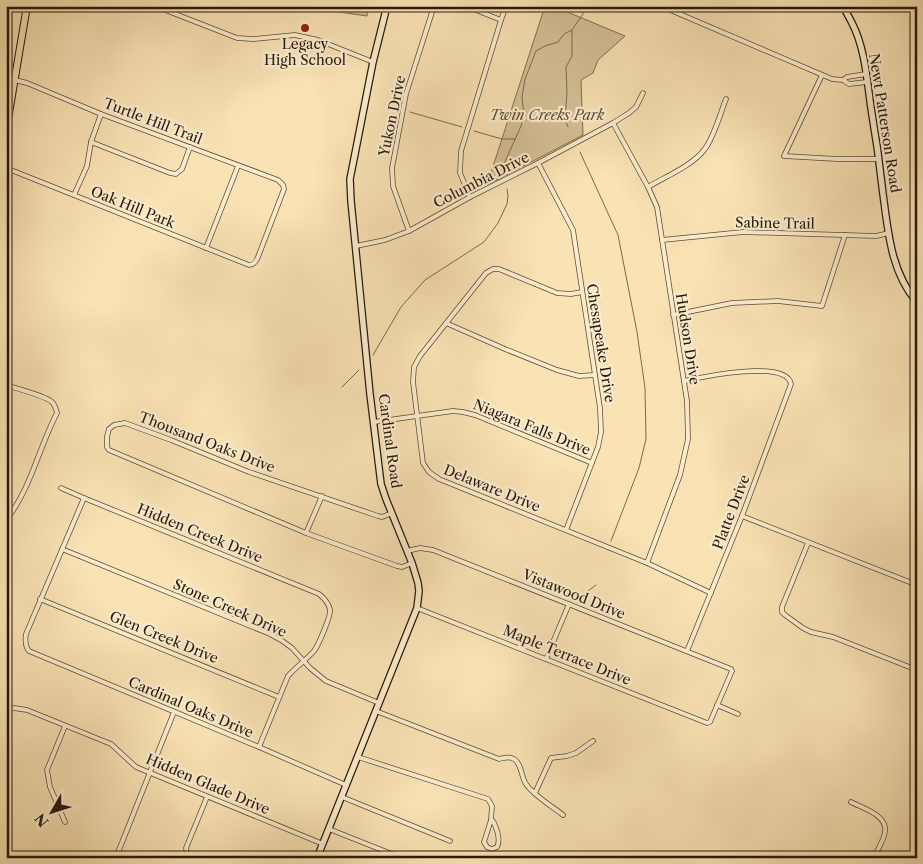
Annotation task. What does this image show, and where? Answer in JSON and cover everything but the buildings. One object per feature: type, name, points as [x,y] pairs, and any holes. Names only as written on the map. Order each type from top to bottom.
[{"type":"main road","points":[[6,132],[27,6]]},
{"type":"street","points":[[154,6],[237,38],[254,39],[295,35],[318,40],[372,62]]},
{"type":"street","name":"Cardinal Road","points":[[318,858],[417,608],[419,591],[412,563],[381,484],[351,201],[350,179],[372,62],[387,6]]},
{"type":"street","name":"Yukon Drive","points":[[409,230],[393,186],[392,168],[406,94],[434,6]]},
{"type":"street","points":[[466,6],[501,20]]},
{"type":"street","points":[[470,197],[460,173],[461,152],[506,6]]},
{"type":"street","points":[[661,6],[832,79],[843,80],[849,84],[867,82]]},
{"type":"street","name":"Newt Patterson Road","points":[[843,6],[853,24],[861,47],[894,256],[899,272],[917,302]]},
{"type":"street","points":[[822,74],[784,156],[879,159]]},
{"type":"street","points":[[843,80],[847,76],[866,74]]},
{"type":"street","name":"Turtle Hill Trail","points":[[15,80],[278,180],[284,189],[256,262],[253,265]]},
{"type":"street","name":"Columbia Drive","points":[[356,246],[385,240],[409,230],[538,163],[629,113],[636,107],[643,93]]},
{"type":"street","points":[[648,187],[698,157],[709,141],[726,99]]},
{"type":"street","points":[[74,196],[87,166],[91,142],[101,114]]},
{"type":"street","name":"Hudson Drive","points":[[613,123],[657,207],[684,381],[688,420],[688,439],[680,475],[647,563]]},
{"type":"street","points":[[91,142],[176,174],[182,169],[190,147]]},
{"type":"street","name":"Chesapeake Drive","points":[[538,163],[573,230],[600,408],[601,432],[598,447],[566,530]]},
{"type":"street","points":[[206,248],[238,166]]},
{"type":"street","name":"Oak Hill Park","points":[[6,168],[253,265]]},
{"type":"street","name":"Sabine Trail","points":[[662,240],[743,232],[876,236],[889,233]]},
{"type":"street","points":[[673,315],[732,303],[778,301],[822,306],[845,235]]},
{"type":"street","name":"Delaware Drive","points":[[582,292],[571,294],[557,293],[499,269],[493,269],[486,273],[420,356],[414,367],[413,382],[416,417],[425,468],[434,476],[448,483],[647,563],[711,593]]},
{"type":"street","points":[[446,323],[557,370],[579,376],[595,375]]},
{"type":"street","name":"Platte Drive","points":[[684,381],[736,372],[758,371],[783,375],[790,380],[791,384],[742,516],[687,651]]},
{"type":"street","points":[[6,385],[44,397],[51,401],[57,413],[15,509],[6,520]]},
{"type":"street","name":"Niagara Falls Drive","points":[[374,422],[453,411],[463,412],[475,415],[592,463]]},
{"type":"street","name":"Thousand Oaks Drive","points":[[392,514],[382,517],[249,472],[125,423],[114,425],[109,429],[106,437],[109,450],[306,533],[397,566],[402,567],[412,563]]},
{"type":"street","name":"Hidden Creek Drive","points":[[61,488],[319,594],[327,603],[330,613],[320,641],[304,661]]},
{"type":"street","points":[[306,533],[322,496]]},
{"type":"street","points":[[40,599],[84,498]]},
{"type":"street","points":[[742,516],[917,585]]},
{"type":"street","points":[[808,543],[782,607],[782,612],[802,628],[811,632],[833,637],[917,670]]},
{"type":"street","name":"Vistawood Drive","points":[[407,551],[420,548],[433,550],[732,670],[717,705]]},
{"type":"street","name":"Stone Creek Drive","points":[[62,549],[270,634],[292,648],[326,681],[379,703]]},
{"type":"street","name":"Cardinal Oaks Drive","points":[[40,599],[25,639],[28,649],[32,653],[346,785]]},
{"type":"street","name":"Glen Creek Drive","points":[[40,599],[280,697]]},
{"type":"street","points":[[546,659],[569,604]]},
{"type":"street","name":"Maple Terrace Drive","points":[[417,608],[708,723],[717,705]]},
{"type":"street","points":[[259,747],[288,676],[304,661]]},
{"type":"street","points":[[717,705],[738,714]]},
{"type":"street","name":"Hidden Glade Drive","points":[[6,711],[14,708],[27,710],[111,744],[136,767],[323,844]]},
{"type":"street","points":[[376,711],[499,759],[508,757],[515,760],[520,766],[525,782],[535,793],[563,815]]},
{"type":"street","points":[[115,858],[174,712]]},
{"type":"street","points":[[65,726],[47,770],[50,787],[65,822]]},
{"type":"street","points":[[535,793],[551,758],[576,753],[593,741]]},
{"type":"street","points":[[358,757],[488,799],[492,806],[491,820],[484,842],[487,847],[492,849],[496,847],[499,840],[491,820]]},
{"type":"street","points":[[190,858],[186,848],[208,797]]},
{"type":"street","points":[[342,797],[450,841]]},
{"type":"street","points":[[850,802],[879,816],[884,822],[885,832],[874,858]]},
{"type":"street","points":[[329,829],[402,858]]},
{"type":"green space","points":[[313,6],[368,6],[367,16],[312,8]]},
{"type":"green space","name":"Twin Creeks Park","points":[[545,6],[553,6],[625,36],[598,60],[593,73],[581,80],[583,135],[487,185]]},
{"type":"waterway","points":[[500,173],[521,126],[524,115],[522,97],[525,79],[536,51],[558,42],[564,34],[572,30],[583,14],[585,6]]},
{"type":"waterway","points":[[568,127],[565,119],[566,67],[572,56],[572,30]]},
{"type":"waterway","points":[[410,112],[462,127]]},
{"type":"waterway","points":[[474,131],[502,139],[515,139]]},
{"type":"waterway","points":[[580,152],[618,235],[637,332],[645,388],[646,439],[639,468],[611,541]]},
{"type":"waterway","points":[[373,355],[401,307],[425,280],[484,242],[498,223],[507,204],[507,189]]},
{"type":"waterway","points":[[342,387],[359,370]]},
{"type":"waterway","points":[[580,597],[596,585]]},
{"type":"place","name":"Legacy High School","points":[[305,28]]}]
